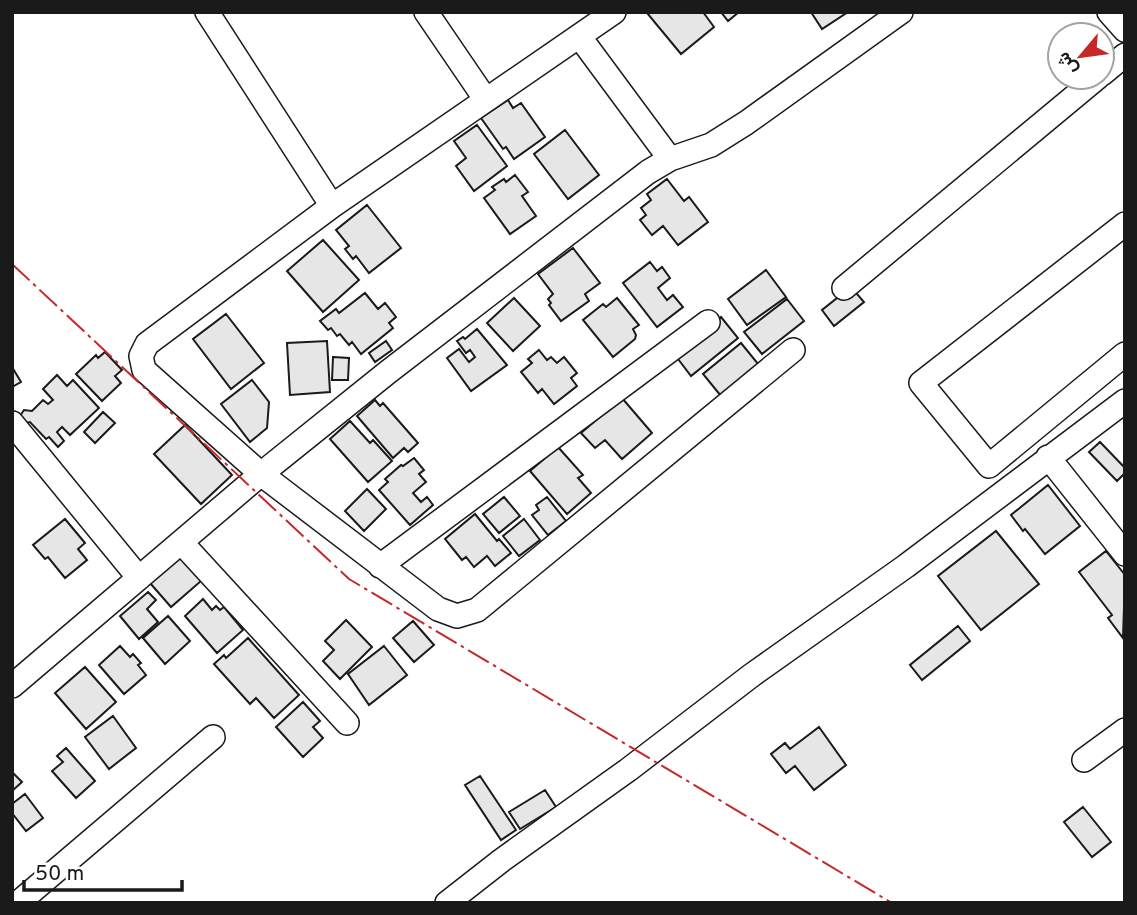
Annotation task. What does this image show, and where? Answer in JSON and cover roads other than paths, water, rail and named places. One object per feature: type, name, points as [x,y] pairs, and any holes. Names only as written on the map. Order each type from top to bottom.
[{"type":"street","points":[[207,12],[332,206]]},
{"type":"street","points":[[426,12],[486,100]]},
{"type":"street","points":[[614,12],[332,206],[147,344],[141,356],[145,370],[261,474],[380,566],[438,608],[457,616],[477,610],[793,350]]},
{"type":"street","points":[[12,686],[261,474],[648,172],[670,159],[711,145],[735,130],[901,12]]},
{"type":"street","points":[[1109,12],[1125,30]]},
{"type":"street","points":[[579,36],[670,159]]},
{"type":"street","points":[[844,288],[1081,91]]},
{"type":"street","points":[[1125,224],[921,383],[989,466],[1125,354]]},
{"type":"street","points":[[380,566],[708,322]]},
{"type":"street","points":[[447,903],[752,675],[906,566],[1125,401]]},
{"type":"street","points":[[12,423],[139,578]]},
{"type":"street","points":[[1048,457],[1125,554]]},
{"type":"street","points":[[181,542],[347,723]]},
{"type":"street","points":[[1084,760],[1125,730]]},
{"type":"street","points":[[18,903],[214,737]]}]
